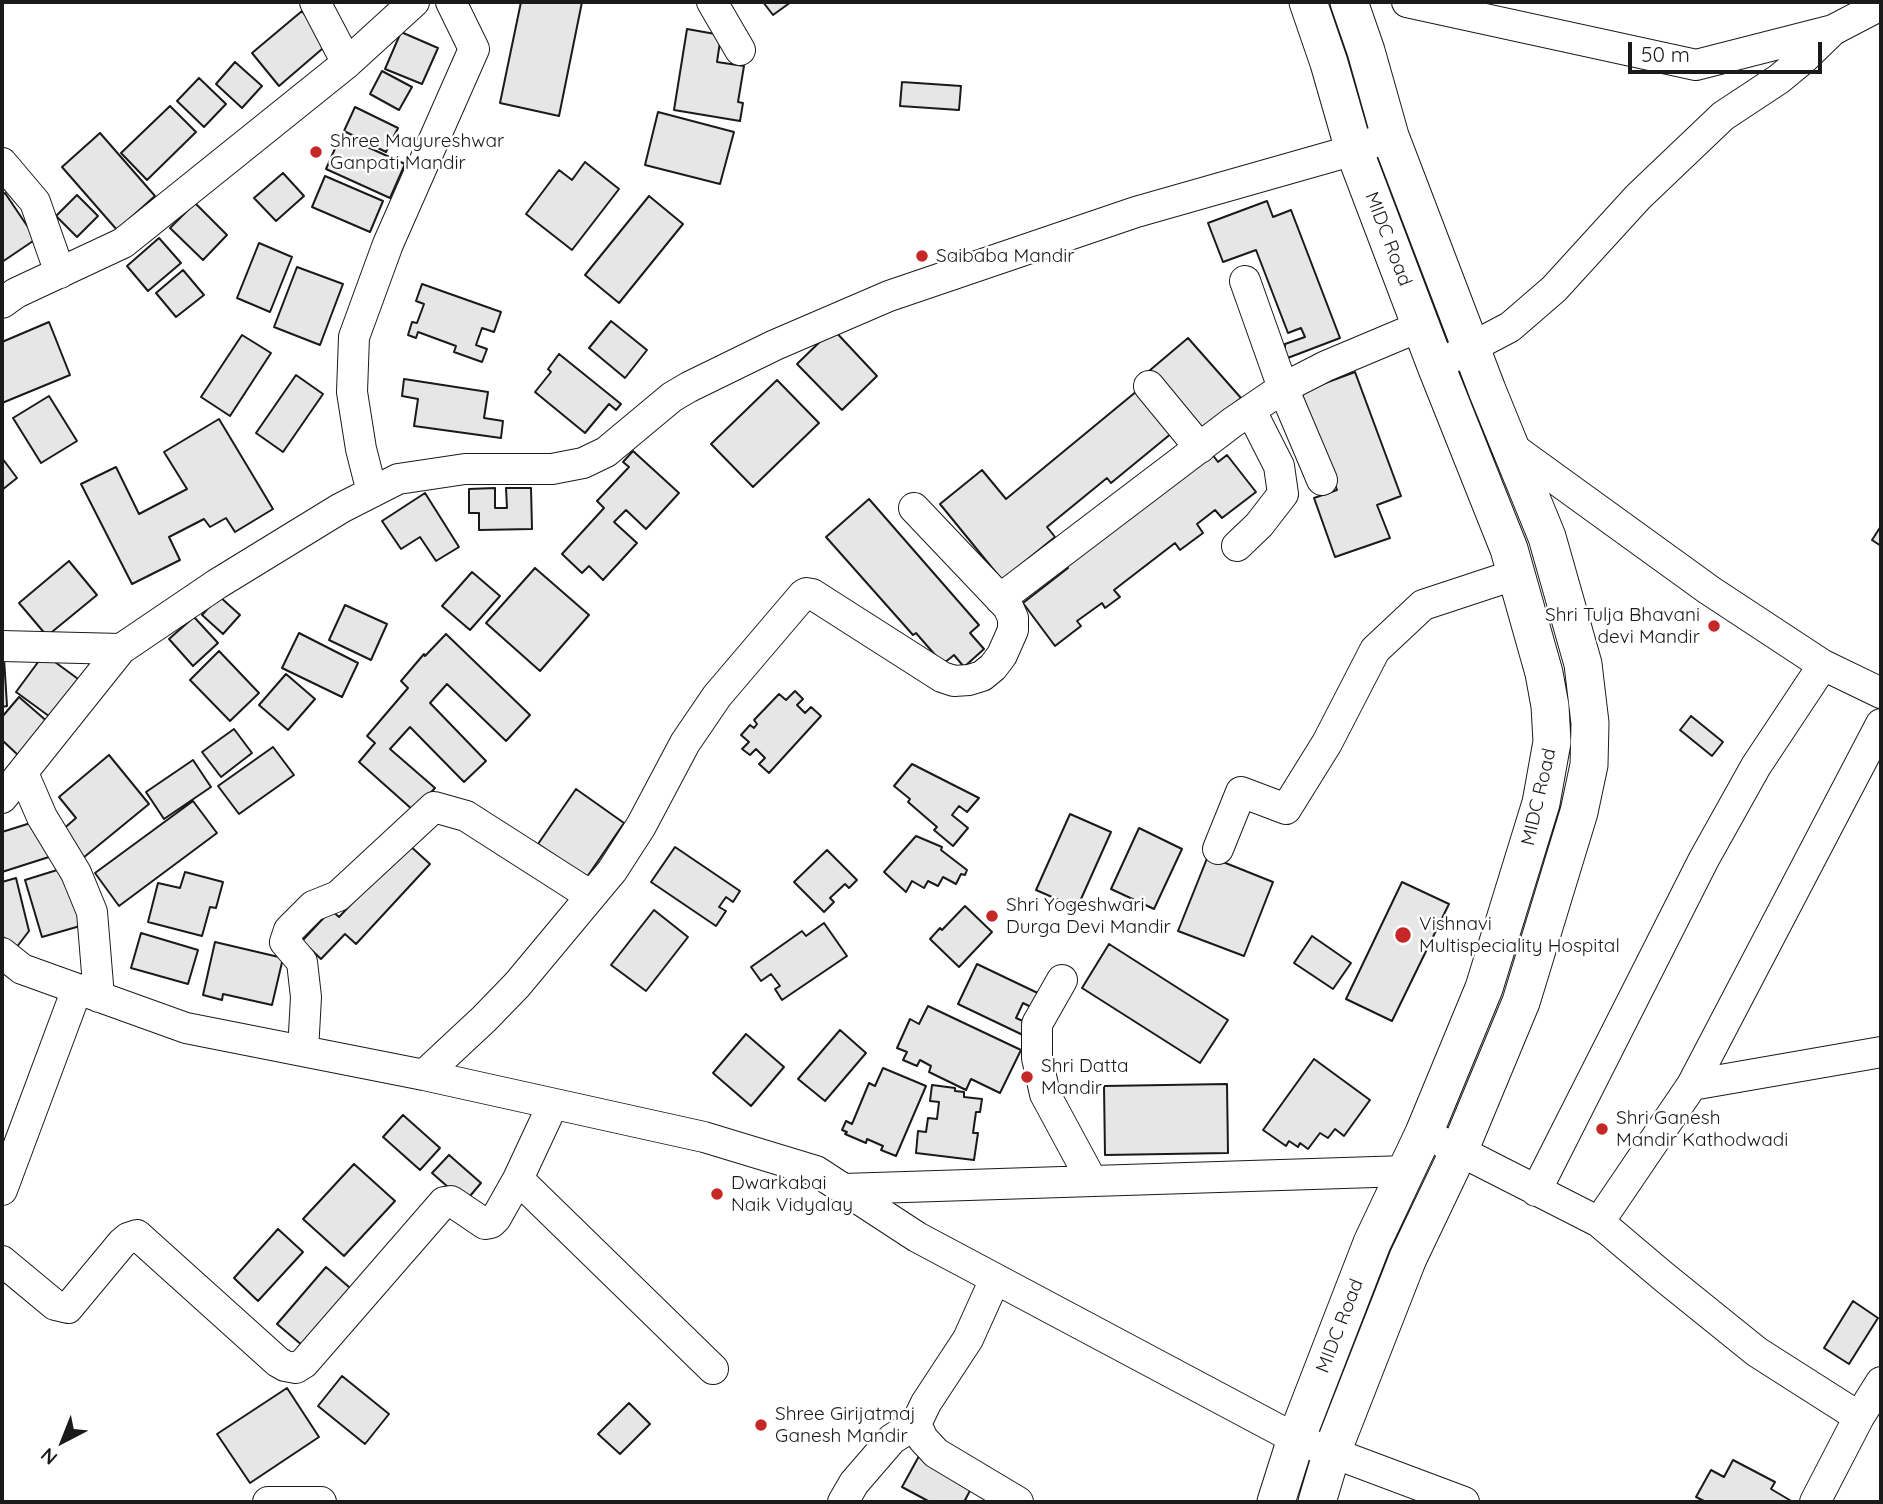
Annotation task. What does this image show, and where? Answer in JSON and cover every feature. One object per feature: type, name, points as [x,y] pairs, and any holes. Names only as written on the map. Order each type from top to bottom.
[{"type":"main road","name":"MIDC Road","points":[[1276,1502],[1296,1439],[1372,1243],[1424,1133],[1484,988],[1541,803],[1552,742],[1550,706],[1544,674],[1509,549],[1354,150],[1308,2]]},
{"type":"main road","name":"MIDC Road","points":[[1317,1502],[1332,1452],[1408,1258],[1459,1151],[1521,1002],[1579,812],[1589,765],[1590,723],[1583,664],[1546,537],[1390,136],[1349,2]]},
{"type":"street","points":[[315,2],[347,63]]},
{"type":"street","points":[[2,303],[16,293],[123,243],[347,63],[414,2]]},
{"type":"street","points":[[372,492],[361,449],[352,392],[354,337],[388,244],[474,49],[452,2]]},
{"type":"street","points":[[712,2],[740,50]]},
{"type":"street","points":[[1407,2],[1696,65],[1833,30],[1881,5]]},
{"type":"street","points":[[1436,366],[1510,327],[1554,289],[1637,197],[1723,116],[1779,79],[1833,30]]},
{"type":"street","points":[[2,798],[121,649],[218,584],[341,508],[398,479],[465,469],[552,469],[583,463],[606,452],[672,397],[689,387],[775,345],[889,296],[1136,212],[1354,150],[1390,136]]},
{"type":"street","points":[[5,173],[35,202],[60,273]]},
{"type":"street","points":[[1245,281],[1283,388],[1322,480]]},
{"type":"street","points":[[1000,599],[1283,388],[1326,366],[1421,326]]},
{"type":"street","points":[[1149,386],[1200,448]]},
{"type":"street","points":[[1237,546],[1259,525],[1283,495],[1279,466],[1251,411]]},
{"type":"street","points":[[1510,446],[1709,590],[1823,665],[1881,693]]},
{"type":"street","points":[[424,1075],[509,993],[612,871],[641,826],[685,743],[717,696],[803,595],[812,594],[942,677],[954,681],[969,680],[982,676],[993,667],[1002,655],[1013,630],[1013,618],[1008,607],[914,508]]},
{"type":"street","points":[[1218,849],[1241,792],[1286,809],[1327,743],[1376,650],[1423,605],[1517,574]]},
{"type":"street","points":[[2,646],[121,649]]},
{"type":"street","points":[[1536,1191],[1704,859],[1756,766],[1823,665]]},
{"type":"street","points":[[1599,1222],[1692,1085],[1881,724]]},
{"type":"street","points":[[2,1190],[88,993],[92,912],[76,873],[42,817],[23,773]]},
{"type":"street","points":[[303,1051],[306,997],[302,962],[285,942],[289,930],[313,906],[338,896],[434,807],[466,816],[591,897]]},
{"type":"street","points":[[2,953],[22,969],[186,1028],[424,1075],[704,1137],[816,1171],[918,1237],[1296,1439],[1464,1502]]},
{"type":"street","points":[[1062,980],[1037,1024],[1037,1058],[1045,1094],[1092,1181]]},
{"type":"street","points":[[1692,1085],[1881,1052]]},
{"type":"street","points":[[2,1261],[55,1305],[68,1308],[122,1243],[137,1235],[278,1362],[296,1368],[304,1363],[444,1202],[451,1201],[485,1224],[496,1218],[518,1179],[553,1104]]},
{"type":"street","points":[[1424,1133],[1599,1222],[1757,1352],[1859,1417]]},
{"type":"street","points":[[843,1189],[1406,1171]]},
{"type":"street","points":[[518,1179],[713,1370]]},
{"type":"street","points":[[843,1502],[854,1483],[892,1439],[916,1424],[926,1403],[968,1339],[995,1279]]},
{"type":"street","points":[[1815,1502],[1859,1417],[1881,1382]]},
{"type":"street","points":[[916,1424],[923,1440],[936,1453],[1018,1502]]},
{"type":"street","points":[[268,1502],[321,1502]]},
{"type":"building","points":[[521,2],[582,2],[559,116],[500,103]]},
{"type":"building","points":[[763,2],[791,2],[773,15]]},
{"type":"building","points":[[302,11],[329,43],[279,86],[252,53]]},
{"type":"building","points":[[687,29],[721,35],[717,62],[744,66],[738,102],[743,103],[740,121],[674,110]]},
{"type":"building","points":[[401,32],[438,48],[422,84],[385,69]]},
{"type":"building","points":[[235,62],[262,86],[242,108],[216,84]]},
{"type":"building","points":[[382,71],[412,87],[399,110],[370,94]]},
{"type":"building","points":[[199,78],[226,104],[204,127],[177,101]]},
{"type":"building","points":[[902,82],[961,86],[959,110],[900,106]]},
{"type":"building","points":[[170,106],[196,132],[147,180],[121,153]]},
{"type":"building","points":[[355,107],[398,128],[386,152],[344,131]]},
{"type":"building","points":[[658,112],[734,132],[720,184],[645,165]]},
{"type":"building","points":[[100,133],[155,196],[117,230],[62,167]]},
{"type":"building","points":[[341,135],[405,164],[390,198],[326,169]]},
{"type":"building","points":[[585,162],[619,189],[572,250],[526,214],[559,170],[572,180]]},
{"type":"building","points":[[283,173],[304,196],[276,221],[254,198]]},
{"type":"building","points":[[325,176],[383,201],[370,232],[312,207]]},
{"type":"building","points":[[5,193],[36,239],[2,262],[2,195]]},
{"type":"building","points":[[77,195],[98,216],[77,237],[56,216]]},
{"type":"building","points":[[649,196],[683,224],[619,303],[585,275]]},
{"type":"building","points":[[1267,201],[1273,217],[1291,210],[1340,338],[1285,359],[1285,344],[1305,337],[1301,328],[1288,333],[1256,250],[1223,262],[1208,223]]},
{"type":"building","points":[[195,203],[227,235],[203,260],[170,228]]},
{"type":"building","points":[[159,238],[181,263],[148,291],[127,266]]},
{"type":"building","points":[[259,243],[292,257],[270,312],[237,298]]},
{"type":"building","points":[[297,267],[343,284],[320,345],[274,327]]},
{"type":"building","points":[[183,270],[204,295],[176,317],[156,293]]},
{"type":"building","points":[[422,284],[501,312],[494,332],[482,328],[476,345],[487,349],[482,362],[454,352],[456,346],[418,332],[416,338],[408,335],[412,322],[417,323],[424,304],[416,301]]},
{"type":"building","points":[[611,321],[647,350],[625,378],[589,348]]},
{"type":"building","points":[[49,322],[70,375],[2,403],[2,342]]},
{"type":"building","points":[[833,329],[877,376],[842,410],[797,364]]},
{"type":"building","points":[[242,335],[271,353],[230,416],[201,397]]},
{"type":"building","points":[[1188,338],[1241,398],[1202,431],[1149,371]]},
{"type":"building","points":[[559,354],[621,404],[616,410],[609,404],[585,433],[535,392],[551,372],[548,369]]},
{"type":"building","points":[[1355,372],[1401,496],[1377,505],[1390,538],[1335,557],[1314,498],[1337,490],[1301,392]]},
{"type":"building","points":[[296,375],[323,394],[283,452],[256,433]]},
{"type":"building","points":[[404,379],[488,392],[484,418],[503,421],[501,438],[414,426],[418,399],[402,396]]},
{"type":"building","points":[[777,380],[819,423],[753,487],[711,444]]},
{"type":"building","points":[[1143,386],[1178,428],[1111,483],[1107,478],[1047,527],[1055,537],[1002,580],[940,504],[982,470],[1006,499]]},
{"type":"building","points":[[49,396],[77,441],[41,463],[13,418]]},
{"type":"building","points":[[219,419],[273,509],[235,532],[226,518],[210,527],[204,519],[169,537],[180,560],[132,584],[81,484],[116,467],[139,514],[187,489],[164,452]]},
{"type":"building","points":[[1209,450],[1218,462],[1227,455],[1256,492],[1222,518],[1215,510],[1197,524],[1203,533],[1180,550],[1175,543],[1114,590],[1120,597],[1105,608],[1102,603],[1077,621],[1081,626],[1055,646],[1023,603],[1068,568],[1063,562]]},
{"type":"building","points":[[633,451],[679,493],[646,529],[626,510],[614,522],[637,543],[603,580],[589,566],[582,573],[562,554],[604,508],[597,501],[629,467],[623,462]]},
{"type":"building","points":[[2,458],[17,478],[2,490]]},
{"type":"building","points":[[495,488],[495,508],[507,508],[506,488],[531,488],[532,529],[479,530],[479,513],[469,513],[469,489]]},
{"type":"building","points":[[425,493],[459,547],[436,561],[420,537],[401,549],[382,521]]},
{"type":"building","points":[[869,499],[979,625],[970,633],[984,649],[964,667],[954,655],[943,664],[916,633],[913,635],[826,537]]},
{"type":"building","points":[[1881,526],[1881,546],[1872,540]]},
{"type":"building","points":[[69,561],[97,595],[47,636],[19,603]]},
{"type":"building","points":[[535,568],[589,615],[540,671],[486,623]]},
{"type":"building","points":[[472,572],[500,596],[470,630],[442,606]]},
{"type":"building","points":[[219,596],[240,615],[223,634],[202,615]]},
{"type":"building","points":[[345,605],[387,624],[371,660],[329,640]]},
{"type":"building","points":[[194,617],[218,643],[193,666],[169,639]]},
{"type":"building","points":[[299,633],[358,663],[342,697],[282,668]]},
{"type":"building","points":[[446,634],[530,715],[506,741],[447,684],[430,703],[486,761],[464,782],[410,727],[390,749],[435,788],[414,811],[359,762],[375,743],[367,736],[408,688],[401,681]]},
{"type":"building","points":[[219,651],[259,693],[230,721],[190,680]]},
{"type":"building","points":[[44,654],[85,684],[57,722],[16,692]]},
{"type":"building","points":[[2,658],[7,706],[2,707]]},
{"type":"building","points":[[286,674],[315,699],[288,730],[259,705]]},
{"type":"building","points":[[795,691],[803,699],[797,705],[805,713],[811,707],[821,716],[769,773],[759,764],[765,758],[756,749],[750,755],[742,749],[749,742],[741,735],[750,725],[754,728],[757,724],[754,720],[779,694],[786,700]]},
{"type":"building","points":[[19,697],[49,723],[20,757],[2,740],[2,717]]},
{"type":"building","points":[[1691,716],[1723,742],[1712,756],[1680,730]]},
{"type":"building","points":[[234,729],[252,753],[221,777],[202,752]]},
{"type":"building","points":[[273,747],[294,775],[239,814],[218,786]]},
{"type":"building","points":[[109,755],[149,804],[83,858],[61,831],[76,818],[59,797]]},
{"type":"building","points":[[193,760],[211,787],[164,819],[146,792]]},
{"type":"building","points":[[912,764],[979,798],[967,812],[959,806],[952,815],[968,828],[953,846],[934,830],[937,827],[894,786]]},
{"type":"building","points":[[576,789],[624,823],[587,877],[538,844]]},
{"type":"building","points":[[193,801],[217,833],[119,906],[95,873]]},
{"type":"building","points":[[1070,814],[1111,832],[1077,908],[1036,890]]},
{"type":"building","points":[[37,821],[49,857],[2,872],[2,832]]},
{"type":"building","points":[[1139,828],[1182,849],[1154,909],[1111,889]]},
{"type":"building","points":[[916,836],[942,847],[941,850],[967,870],[965,875],[961,874],[956,884],[943,877],[938,886],[928,881],[924,888],[912,881],[906,892],[884,872]]},
{"type":"building","points":[[408,844],[430,864],[356,944],[345,934],[321,959],[302,941],[331,910],[339,917]]},
{"type":"building","points":[[675,847],[740,891],[733,902],[726,897],[719,907],[726,911],[716,926],[651,882]]},
{"type":"building","points":[[827,850],[857,880],[849,888],[845,884],[830,898],[834,902],[824,912],[794,882]]},
{"type":"building","points":[[1208,856],[1273,882],[1244,956],[1178,931]]},
{"type":"building","points":[[70,866],[87,924],[42,937],[25,880]]},
{"type":"building","points":[[185,872],[223,882],[216,908],[210,907],[202,936],[148,922],[158,883],[180,888]]},
{"type":"building","points":[[16,878],[29,931],[16,948],[2,936],[2,882]]},
{"type":"building","points":[[1402,882],[1449,904],[1392,1021],[1346,999]]},
{"type":"building","points":[[965,906],[992,932],[959,967],[930,939]]},
{"type":"building","points":[[654,910],[688,937],[646,991],[611,965]]},
{"type":"building","points":[[824,923],[847,956],[782,1000],[775,989],[780,986],[771,974],[761,981],[751,967],[802,931],[806,936]]},
{"type":"building","points":[[141,933],[198,950],[188,984],[131,968]]},
{"type":"building","points":[[1312,936],[1351,963],[1333,989],[1294,963]]},
{"type":"building","points":[[215,942],[283,958],[272,1005],[223,994],[222,1000],[203,995]]},
{"type":"building","points":[[1109,944],[1228,1020],[1200,1063],[1082,988]]},
{"type":"building","points":[[977,964],[1044,996],[1037,1010],[1023,1003],[1016,1018],[1030,1024],[1025,1036],[958,1004]]},
{"type":"building","points":[[928,1006],[1021,1050],[1000,1093],[971,1079],[966,1090],[929,1072],[931,1066],[920,1060],[917,1066],[903,1060],[907,1052],[897,1048],[910,1019],[919,1024]]},
{"type":"building","points":[[840,1030],[866,1053],[825,1101],[798,1079]]},
{"type":"building","points":[[746,1034],[784,1067],[751,1106],[713,1073]]},
{"type":"building","points":[[1314,1059],[1370,1100],[1344,1136],[1335,1129],[1328,1138],[1320,1133],[1308,1149],[1300,1143],[1298,1147],[1289,1141],[1286,1146],[1263,1130]]},
{"type":"building","points":[[883,1068],[926,1086],[896,1156],[881,1150],[883,1146],[867,1139],[866,1143],[842,1130],[846,1121],[852,1124],[869,1083],[875,1086]]},
{"type":"building","points":[[1227,1084],[1228,1153],[1105,1155],[1104,1086]]},
{"type":"building","points":[[932,1085],[955,1088],[955,1091],[964,1092],[964,1097],[982,1099],[980,1112],[976,1112],[973,1133],[978,1133],[974,1160],[916,1153],[918,1131],[926,1132],[928,1118],[937,1119],[939,1102],[930,1101]]},
{"type":"building","points":[[403,1115],[440,1148],[420,1170],[383,1137]]},
{"type":"building","points":[[449,1155],[481,1183],[465,1202],[432,1173]]},
{"type":"building","points":[[354,1164],[395,1201],[344,1256],[303,1219]]},
{"type":"building","points":[[278,1229],[303,1252],[258,1301],[234,1278]]},
{"type":"building","points":[[326,1267],[357,1294],[309,1351],[277,1324]]},
{"type":"building","points":[[1853,1301],[1878,1318],[1849,1364],[1824,1348]]},
{"type":"building","points":[[342,1376],[389,1414],[365,1444],[318,1406]]},
{"type":"building","points":[[287,1388],[319,1437],[250,1483],[217,1434]]},
{"type":"building","points":[[629,1403],[650,1424],[620,1454],[598,1434]]},
{"type":"building","points":[[919,1456],[973,1485],[964,1502],[930,1502],[902,1487]]},
{"type":"building","points":[[1733,1460],[1775,1482],[1771,1489],[1793,1502],[1706,1502],[1696,1497],[1711,1470],[1724,1477]]},
{"type":"place","name":"Shree Mayureshwar Ganpati Mandir","points":[[316,152]]},
{"type":"place","name":"Saibaba Mandir","points":[[922,256]]},
{"type":"place","name":"Shri Tulja Bhavani devi Mandir","points":[[1714,626]]},
{"type":"place","name":"Shri Yogeshwari Durga Devi Mandir","points":[[992,916]]},
{"type":"place","name":"Vishnavi Multispeciality Hospital","points":[[1403,935]]},
{"type":"place","name":"Shri Datta Mandir","points":[[1027,1077]]},
{"type":"place","name":"Shri Ganesh Mandir Kathodwadi","points":[[1602,1129]]},
{"type":"place","name":"Dwarkabai Naik Vidyalay","points":[[717,1194]]},
{"type":"place","name":"Shree Girijatmaj Ganesh Mandir","points":[[761,1425]]}]
